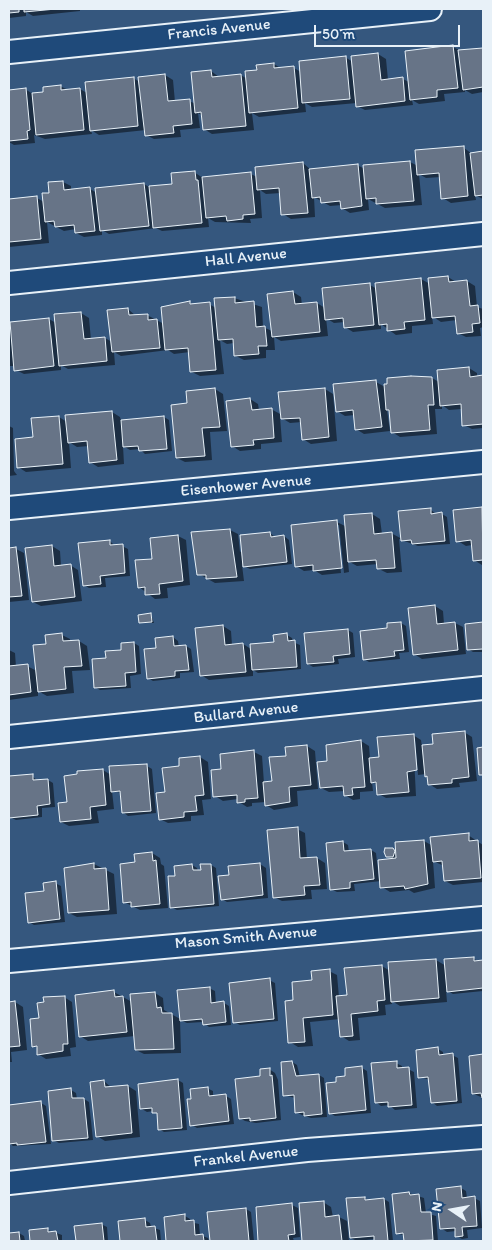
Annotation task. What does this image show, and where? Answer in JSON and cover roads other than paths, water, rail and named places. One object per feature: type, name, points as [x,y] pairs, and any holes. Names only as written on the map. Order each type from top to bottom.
[{"type":"street","name":"Francis Avenue","points":[[9,52],[430,9]]},
{"type":"street","name":"Hall Avenue","points":[[9,283],[483,234]]},
{"type":"street","name":"Eisenhower Avenue","points":[[9,508],[483,462]]},
{"type":"street","name":"Bullard Avenue","points":[[9,737],[483,688]]},
{"type":"street","name":"Mason Smith Avenue","points":[[9,961],[256,937],[483,918]]},
{"type":"street","name":"Frankel Avenue","points":[[9,1183],[307,1150],[483,1137]]}]
